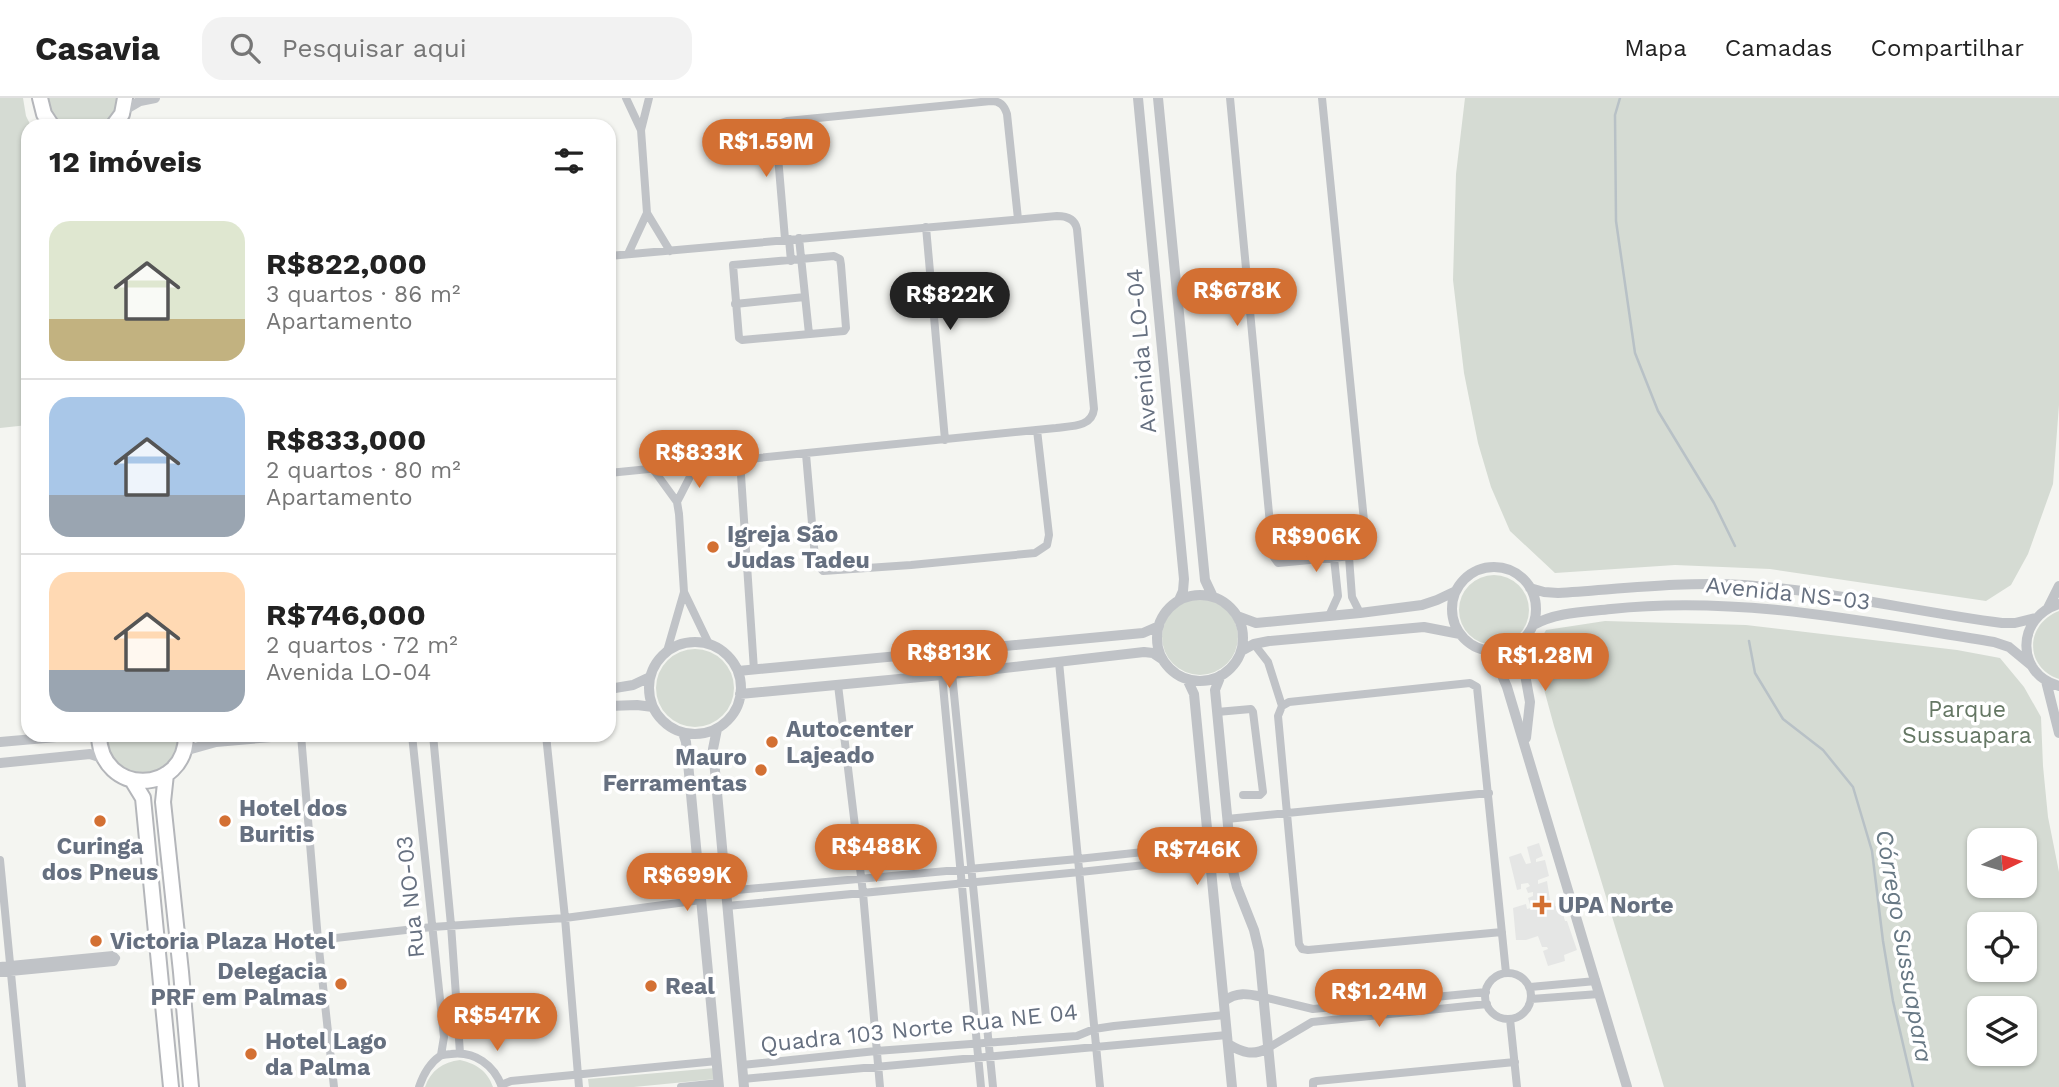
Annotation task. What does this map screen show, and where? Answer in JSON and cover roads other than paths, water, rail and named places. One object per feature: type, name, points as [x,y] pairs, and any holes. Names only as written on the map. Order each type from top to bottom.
[{"type":"main road","points":[[40,98],[47,119]]},
{"type":"main road","points":[[100,742],[105,759],[118,773],[132,780],[151,780],[166,774],[178,763],[185,742]]},
{"type":"main road","points":[[166,774],[163,802],[191,1087]]},
{"type":"main road","points":[[132,780],[143,798],[171,1087]]},
{"type":"street","points":[[124,105],[155,98]]},
{"type":"street","points":[[626,98],[641,130]]},
{"type":"street","points":[[649,98],[641,130],[648,214],[670,251]]},
{"type":"street","name":"Avenida LO-04","points":[[1138,98],[1184,579],[1180,600]]},
{"type":"street","name":"Avenida LO-04","points":[[1158,98],[1205,580],[1213,597]]},
{"type":"street","points":[[1230,98],[1273,556],[1278,563],[1349,557],[1363,555],[1367,551],[1322,98]]},
{"type":"street","points":[[790,261],[791,239],[776,133],[779,125],[787,121],[997,102],[1003,105],[1007,114],[1017,219]]},
{"type":"street","points":[[628,254],[648,214]]},
{"type":"street","points":[[616,255],[1063,216],[1073,220],[1076,225],[1094,409],[1092,418],[1084,424],[616,472]]},
{"type":"street","points":[[926,227],[945,440]]},
{"type":"street","points":[[791,239],[800,260],[809,334]]},
{"type":"street","points":[[834,256],[840,259],[846,328],[837,332],[742,340],[738,335],[733,265],[800,260],[834,256]]},
{"type":"street","points":[[736,304],[805,298]]},
{"type":"street","points":[[806,454],[815,558],[823,571],[1035,553],[1047,545],[1049,535],[1037,430]]},
{"type":"street","points":[[740,460],[754,670]]},
{"type":"street","points":[[677,502],[696,465]]},
{"type":"street","points":[[653,469],[677,502],[684,592],[667,651]]},
{"type":"street","points":[[1349,557],[1352,597],[1360,612]]},
{"type":"street","points":[[1329,616],[1338,596],[1334,558]]},
{"type":"street","name":"Avenida NS-03","points":[[1237,617],[1256,623],[1427,604],[1456,591],[1462,581],[1472,573],[1492,567],[1513,572],[1530,588],[1544,592],[1663,585],[1745,585],[2002,624],[2036,618],[2048,608],[2059,604]]},
{"type":"street","points":[[2048,608],[2059,586]]},
{"type":"street","points":[[1456,591],[1452,614],[1460,634],[1470,644],[1485,651],[1496,652],[1507,650],[1526,637],[1533,625],[1536,608],[1530,588]]},
{"type":"street","points":[[684,592],[709,644]]},
{"type":"street","points":[[1194,595],[1213,597],[1228,604],[1237,617],[1243,636],[1241,651],[1234,664],[1221,675],[1203,681],[1187,679],[1174,672],[1163,659],[1157,644],[1158,626],[1167,610],[1180,600],[1194,595]]},
{"type":"street","name":"Avenida NS-03","points":[[1533,625],[1563,614],[1630,607],[1686,604],[1755,606],[1994,642],[2006,646],[2046,681],[2059,687]]},
{"type":"street","points":[[2032,666],[2026,643],[2029,629],[2036,618]]},
{"type":"street","points":[[738,671],[1143,633],[1158,626]]},
{"type":"street","points":[[1241,651],[1254,644],[1269,641],[1424,627],[1460,634]]},
{"type":"street","points":[[1525,748],[1530,702],[1524,663],[1526,637]]},
{"type":"street","points":[[694,642],[709,644],[728,656],[738,671],[740,694],[733,713],[717,729],[703,733],[683,733],[672,729],[661,720],[653,708],[649,693],[650,677],[656,663],[667,651],[694,642]]},
{"type":"street","points":[[1254,644],[1268,662],[1282,706]]},
{"type":"street","points":[[1485,651],[1505,682],[1627,1087]]},
{"type":"street","points":[[740,694],[1144,652],[1153,653],[1163,659]]},
{"type":"street","points":[[1059,662],[1100,1087]]},
{"type":"street","points":[[947,674],[973,869],[993,1087]]},
{"type":"street","points":[[947,674],[960,870],[981,1087]]},
{"type":"street","points":[[1221,675],[1215,690],[1227,820],[1234,876],[1258,946],[1272,1087]]},
{"type":"street","points":[[616,688],[633,685],[650,677]]},
{"type":"street","points":[[1187,679],[1195,694],[1232,1087]]},
{"type":"street","points":[[2046,681],[2059,733]]},
{"type":"street","points":[[1502,932],[1304,950],[1299,944],[1278,716],[1282,706],[1289,702],[1470,683],[1475,685],[1479,691],[1506,973]]},
{"type":"street","points":[[838,685],[863,893],[880,1087]]},
{"type":"street","points":[[616,706],[653,708]]},
{"type":"street","points":[[1217,712],[1245,709],[1251,709],[1253,712],[1263,791],[1260,795],[1243,795]]},
{"type":"street","points":[[717,729],[713,749],[744,1083],[878,1066],[1096,1046],[1228,1040],[1242,1052],[1253,1054],[1317,1021],[1487,1004]]},
{"type":"street","points":[[681,1087],[719,1085],[683,733]]},
{"type":"street","points":[[0,742],[21,740]]},
{"type":"street","points":[[184,751],[216,742]]},
{"type":"street","points":[[302,742],[318,940],[334,1087]]},
{"type":"street","name":"Rua NO-03","points":[[413,742],[444,1037],[441,1055]]},
{"type":"street","points":[[434,742],[460,1053]]},
{"type":"street","points":[[547,742],[579,1087]]},
{"type":"street","points":[[0,763],[90,754],[105,759]]},
{"type":"street","points":[[1227,820],[1489,793]]},
{"type":"street","points":[[726,891],[1209,845]]},
{"type":"street","points":[[727,906],[1210,858]]},
{"type":"street","points":[[0,860],[22,1087]]},
{"type":"street","points":[[318,940],[451,925],[565,918],[701,900]]},
{"type":"street","points":[[0,966],[11,968],[114,962],[116,958],[113,955],[11,968],[0,973]]},
{"type":"street","points":[[1506,973],[1521,976],[1530,987],[1529,1007],[1524,1013],[1510,1019],[1495,1015],[1487,1004],[1486,992],[1492,979],[1506,973]]},
{"type":"street","points":[[1530,987],[1596,981]]},
{"type":"street","points":[[1224,1001],[1232,995],[1242,993],[1313,1009],[1486,992]]},
{"type":"street","points":[[1531,999],[1599,994]]},
{"type":"street","name":"Quadra 103 Norte Rua NE 04","points":[[742,1065],[876,1051],[1077,1036],[1094,1029],[1225,1015]]},
{"type":"street","points":[[1510,1019],[1517,1087]]},
{"type":"street","points":[[419,1087],[428,1067],[441,1055],[460,1053],[475,1056],[486,1063],[501,1086],[511,1081],[717,1061]]},
{"type":"street","points":[[1313,1085],[1515,1062]]},
{"type":"waterway","name":"Córrego Sussuapara","points":[[1620,98],[1615,115],[1616,221],[1635,353],[1658,411],[1714,503],[1735,546]]},
{"type":"waterway","name":"Córrego Sussuapara","points":[[1749,641],[1755,673],[1783,719],[1823,750],[1853,787],[1872,851],[1893,1001],[1913,1087]]},
{"type":"place","name":"Igreja São Judas Tadeu","points":[[713,547]]},
{"type":"place","name":"Autocenter Lajeado","points":[[772,742]]},
{"type":"place","name":"Mauro Ferramentas","points":[[761,770]]},
{"type":"place","name":"Curinga dos Pneus","points":[[100,821]]},
{"type":"place","name":"Hotel dos Buritis","points":[[225,821]]},
{"type":"place","name":"UPA Norte","points":[[1542,905]]},
{"type":"place","name":"Victoria Plaza Hotel","points":[[96,941]]},
{"type":"place","name":"Delegacia PRF em Palmas","points":[[341,984]]},
{"type":"place","name":"Real","points":[[651,986]]},
{"type":"place","name":"Hotel Lago da Palma","points":[[251,1054]]},
{"type":"park label","name":"Parque Sussuapara","points":[[1967,722]]}]
